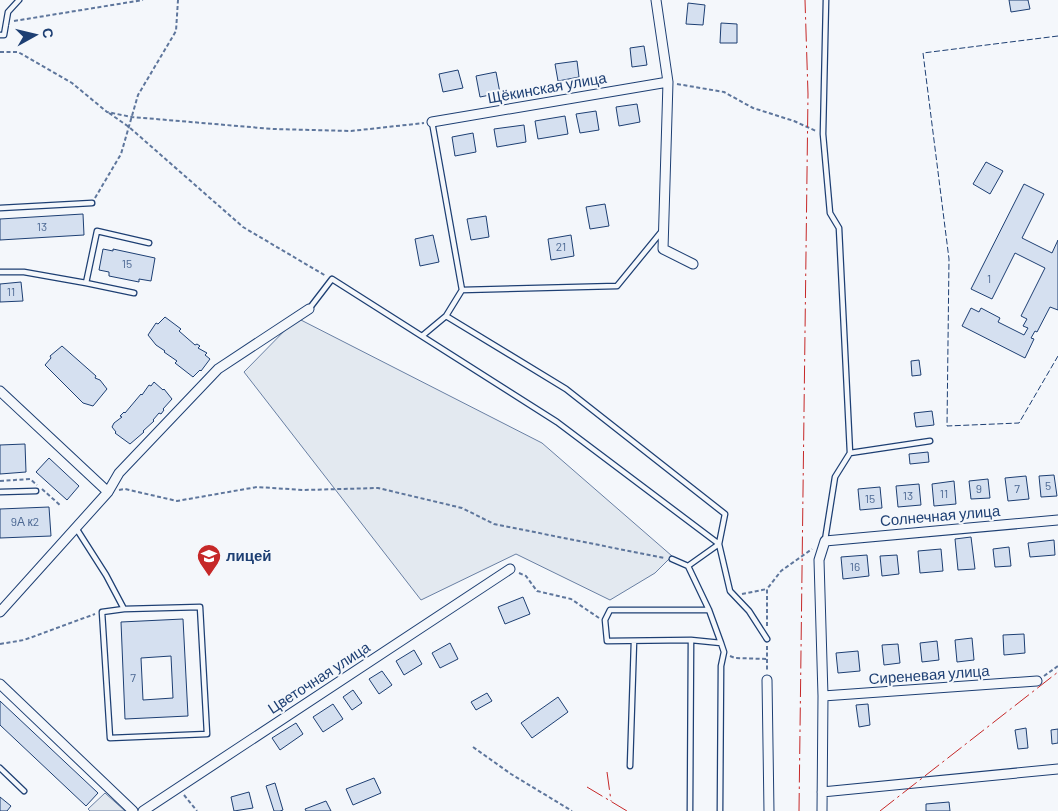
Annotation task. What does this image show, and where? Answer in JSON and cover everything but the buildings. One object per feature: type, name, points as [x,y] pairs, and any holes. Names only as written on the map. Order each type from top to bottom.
[{"type":"street","points":[[656,0],[668,82],[663,249],[693,264]]},
{"type":"street","name":"Щёкинская улица","points":[[432,122],[668,82]]},
{"type":"street","points":[[0,612],[108,492],[119,473],[218,369],[309,309]]},
{"type":"street","points":[[0,391],[108,492]]},
{"type":"street","name":"Солнечная улица","points":[[824,541],[1058,520]]},
{"type":"street","points":[[822,811],[823,696],[819,560],[824,541]]},
{"type":"street","name":"Цветочная улица","points":[[142,811],[510,569]]},
{"type":"street","points":[[767,680],[769,811]]},
{"type":"street","name":"Сиреневая улица","points":[[823,696],[1037,680]]},
{"type":"street","points":[[0,684],[133,811]]},
{"type":"street","points":[[822,792],[1058,769]]},
{"type":"lane","points":[[0,35],[4,35],[8,12],[19,0]]},
{"type":"lane","points":[[824,541],[835,476],[850,453],[839,228],[830,213],[823,134],[826,0]]},
{"type":"lane","points":[[422,336],[446,316],[462,290],[432,122]]},
{"type":"lane","points":[[0,208],[92,203]]},
{"type":"lane","points":[[462,290],[616,286],[663,230]]},
{"type":"lane","points":[[86,283],[97,231],[149,242]]},
{"type":"lane","points":[[0,272],[24,272],[134,293]]},
{"type":"lane","points":[[309,309],[332,279],[557,422],[719,544]]},
{"type":"lane","points":[[446,316],[566,389],[725,514],[719,544],[730,591],[749,611],[767,639]]},
{"type":"lane","points":[[850,453],[930,442]]},
{"type":"lane","points":[[0,492],[36,491]]},
{"type":"lane","points":[[76,528],[106,574],[124,609]]},
{"type":"lane","points":[[688,566],[719,544]]},
{"type":"lane","points":[[672,559],[688,566],[709,610],[724,652],[721,666],[720,811]]},
{"type":"lane","points":[[200,607],[207,734],[110,738],[102,612],[124,609],[200,607]]},
{"type":"lane","points":[[709,610],[610,610],[604,620],[607,641],[691,640],[721,643]]},
{"type":"lane","points":[[690,811],[691,640]]},
{"type":"lane","points":[[630,766],[634,641]]},
{"type":"lane","points":[[0,768],[24,791]]},
{"type":"path","points":[[6,22],[143,0]]},
{"type":"path","points":[[92,203],[121,154],[138,95],[176,31],[178,0]]},
{"type":"path","points":[[0,52],[18,52],[72,83],[107,112],[129,127],[243,227],[332,279]]},
{"type":"path","points":[[668,82],[724,92],[753,108],[794,121],[823,134]]},
{"type":"path","points":[[107,112],[132,117],[273,130],[351,131],[432,122]]},
{"type":"path","points":[[108,492],[125,489],[178,501],[257,487],[304,490],[378,488],[462,508],[494,524],[672,559]]},
{"type":"path","points":[[767,680],[767,589],[781,571],[824,541]]},
{"type":"path","points":[[510,569],[526,576],[537,591],[571,599],[600,619]]},
{"type":"path","points":[[730,591],[742,594],[767,589]]},
{"type":"path","points":[[0,644],[24,640],[102,612]]},
{"type":"path","points":[[724,652],[735,658],[767,659]]},
{"type":"path","points":[[1037,680],[1058,666]]},
{"type":"path","points":[[473,747],[511,774],[572,811]]},
{"type":"path","points":[[178,788],[197,811]]},
{"type":"shaded area","points":[[297,318],[542,443],[672,556],[655,573],[610,600],[516,554],[421,600],[244,372]]},
{"type":"shaded area","points":[[105,793],[125,811],[90,811],[88,809]]},
{"type":"fence","points":[[1058,36],[923,53],[949,259],[947,426],[1019,423],[1058,356]]},
{"type":"power","points":[[799,811],[808,94],[805,0]]},
{"type":"power","points":[[880,811],[1058,672]]},
{"type":"power","points":[[607,772],[611,801]]},
{"type":"power","points":[[587,787],[627,811]]},
{"type":"place","name":"лицей","points":[[209,577]]}]
